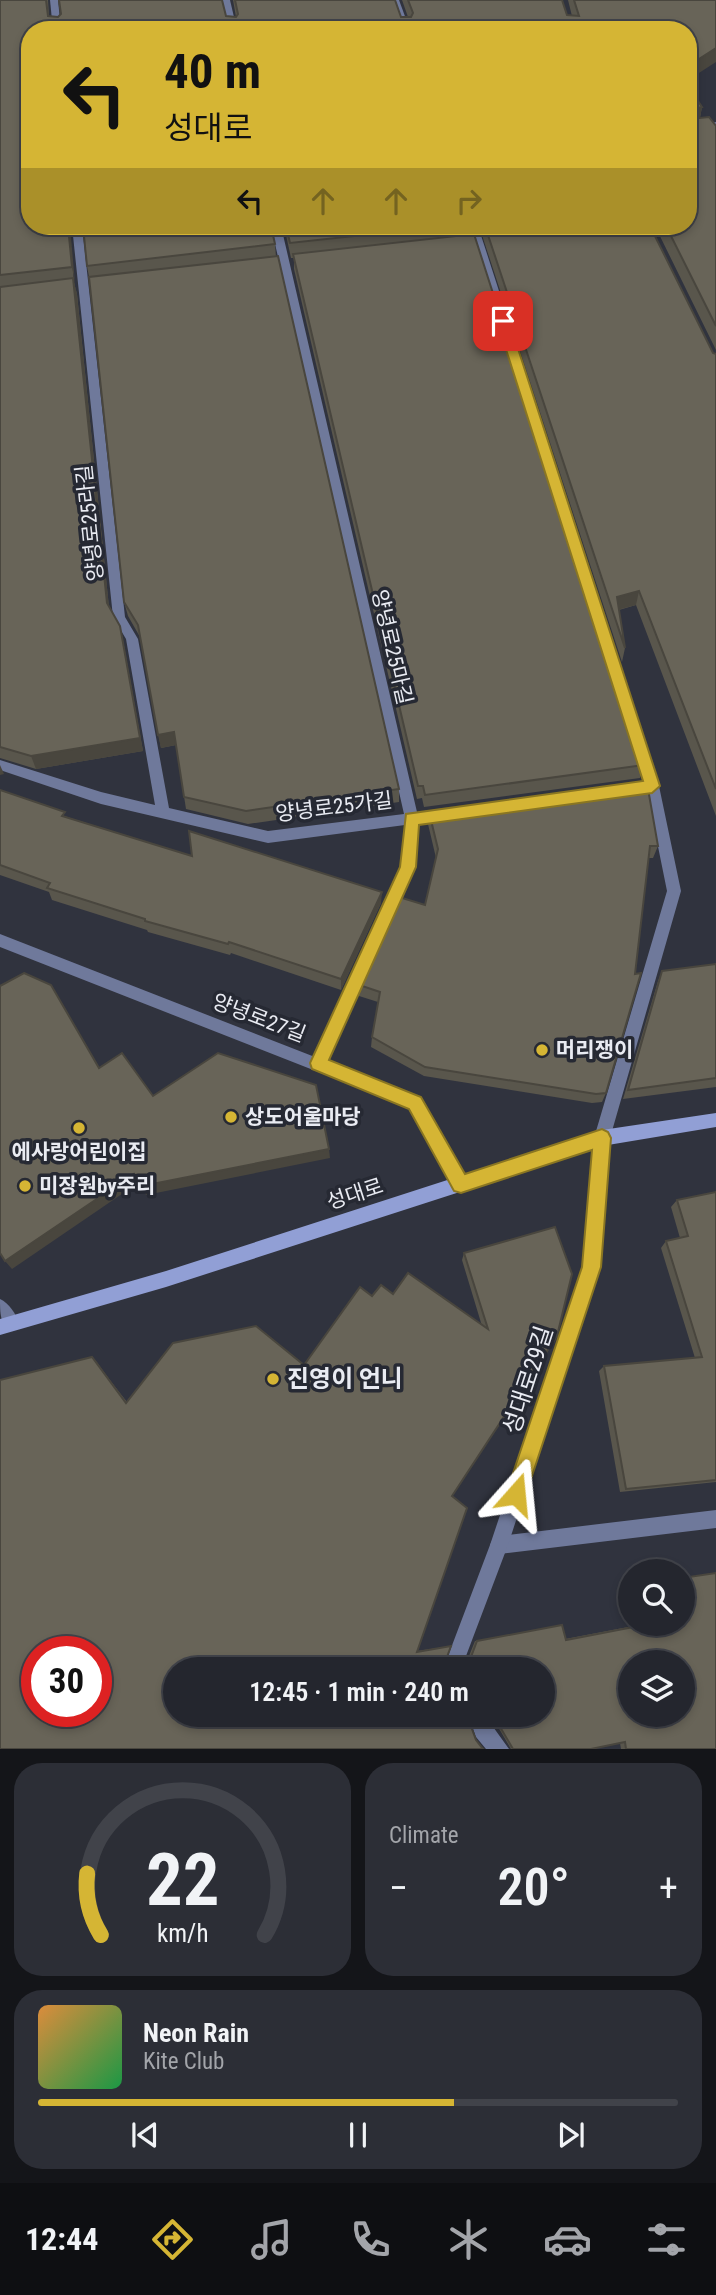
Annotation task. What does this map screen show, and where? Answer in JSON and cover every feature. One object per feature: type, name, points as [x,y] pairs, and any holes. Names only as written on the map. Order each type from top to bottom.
[{"type":"street","points":[[54,0],[56,21]]},
{"type":"street","points":[[226,0],[231,21]]},
{"type":"street","points":[[396,0],[403,21]]},
{"type":"street","points":[[697,128],[716,125]]},
{"type":"street","name":"양녕로25라길","points":[[78,235],[78,288],[119,617],[132,639],[163,812]]},
{"type":"street","name":"양녕로25마길","points":[[278,235],[412,819],[408,867],[318,1063]]},
{"type":"street","points":[[476,235],[652,786],[674,891],[602,1138]]},
{"type":"street","points":[[465,245],[479,243]]},
{"type":"street","points":[[78,288],[97,286]]},
{"type":"street","name":"양녕로25가길","points":[[0,765],[101,797],[268,837],[465,812]]},
{"type":"street","points":[[612,792],[652,786]]},
{"type":"street","name":"양녕로27길","points":[[0,940],[415,1103],[461,1184]]},
{"type":"street","name":"성대로","points":[[0,1307],[5,1325],[166,1279],[602,1138],[716,1120]]},
{"type":"street","name":"성대로29길","points":[[457,1657],[499,1545],[591,1267],[602,1138]]},
{"type":"street","points":[[499,1545],[716,1519]]},
{"type":"street","points":[[482,1727],[499,1749]]},
{"type":"building","points":[[0,0],[46,0],[48,16],[58,17],[61,14],[59,0],[222,0],[226,16],[236,17],[238,14],[235,0],[395,0],[401,17],[411,17],[413,13],[408,0],[562,0],[567,15],[579,16],[574,0],[716,0],[716,48],[697,60],[697,21],[21,21],[21,235],[69,235],[72,267],[0,275]]},
{"type":"building","points":[[709,117],[716,126],[716,326],[670,235],[697,235],[697,118]]},
{"type":"building","points":[[84,235],[273,235],[275,244],[87,266]]},
{"type":"building","points":[[288,235],[364,235],[290,243]]},
{"type":"building","points":[[474,235],[644,765],[425,795],[423,786],[418,786],[293,254]]},
{"type":"building","points":[[488,235],[654,235],[713,353],[716,354],[716,789],[639,591],[617,597],[625,648]]},
{"type":"building","points":[[278,256],[399,789],[246,811],[184,797],[174,732],[158,735],[138,625],[124,602],[89,277]]},
{"type":"building","points":[[73,278],[107,603],[120,626],[140,738],[31,756],[0,747],[0,287]]},
{"type":"building","points":[[647,783],[658,846],[650,846],[635,974],[641,973],[606,1093],[596,1094],[425,1067],[372,1037],[380,992],[359,985],[399,897],[425,905],[438,849],[429,812]]},
{"type":"building","points":[[0,790],[65,812],[62,816],[192,856],[189,831],[382,892],[341,979],[229,942],[228,944],[145,921],[47,888],[50,883],[0,865]]},
{"type":"building","points":[[716,964],[716,1078],[628,1090],[662,971]]},
{"type":"building","points":[[24,973],[51,985],[99,1068],[122,1053],[153,1096],[218,1053],[316,1085],[329,1149],[142,1186],[134,1174],[5,1261],[0,1253],[0,986]]},
{"type":"building","points":[[716,1192],[716,1480],[626,1489],[604,1366],[702,1357],[666,1241],[688,1236],[677,1200]]},
{"type":"building","points":[[555,1227],[572,1274],[557,1336],[452,1496],[467,1508],[417,1652],[451,1646],[447,1657],[163,1657],[163,1727],[471,1727],[483,1749],[0,1749],[0,1380],[92,1357],[126,1403],[173,1343],[256,1326],[304,1365],[360,1287],[372,1296],[381,1285],[393,1294],[408,1273],[488,1329],[464,1253]]},
{"type":"building","points":[[716,1573],[716,1749],[626,1749],[625,1742],[591,1749],[513,1749],[500,1727],[555,1727],[555,1657],[471,1657],[477,1641],[562,1625],[566,1640],[618,1630],[618,1636],[695,1636],[695,1576]]},
{"type":"place","name":"머리쟁이","points":[[542,1050]]},
{"type":"place","name":"상도어울마당","points":[[231,1117]]},
{"type":"place","name":"에사랑어린이집","points":[[79,1128]]},
{"type":"place","name":"미장원by주리","points":[[25,1186]]},
{"type":"place","name":"진영이 언니","points":[[273,1379]]},
{"type":"route","points":[[503,321],[652,786],[412,819],[408,867],[318,1063],[415,1103],[461,1184],[602,1138],[591,1267],[516,1494]]}]
